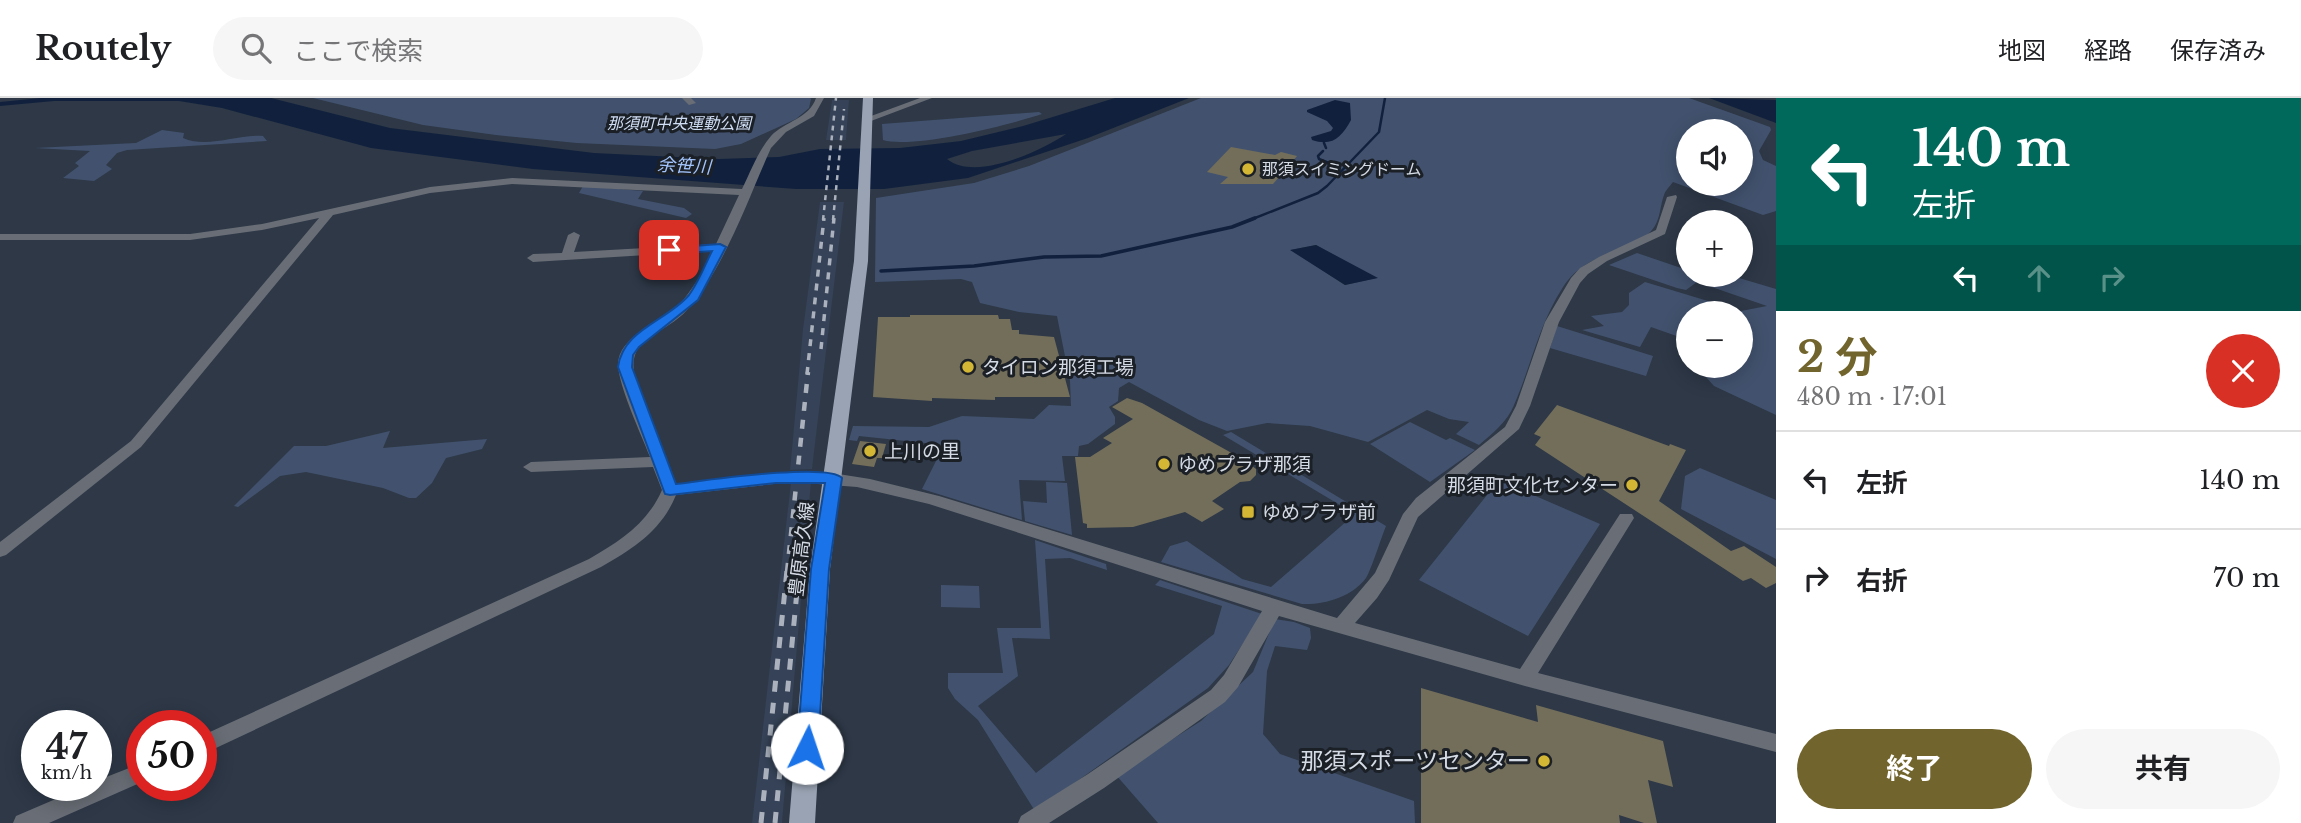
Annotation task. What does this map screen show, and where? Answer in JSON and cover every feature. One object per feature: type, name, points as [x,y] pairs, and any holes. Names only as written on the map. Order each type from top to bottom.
[{"type":"main road","points":[[868,98],[868,119]]},
{"type":"main road","name":"豊原高久線","points":[[802,823],[820,569],[861,261],[868,119]]},
{"type":"street","points":[[217,739],[407,652],[628,545],[654,522],[665,506],[670,490],[629,381],[625,367],[626,355],[634,344],[694,298],[767,147],[783,130],[813,114],[818,108],[820,98]]},
{"type":"street","points":[[868,119],[928,98]]},
{"type":"street","points":[[0,237],[190,237],[329,213],[430,190],[512,181],[748,185]]},
{"type":"street","points":[[1340,627],[1371,593],[1383,575],[1411,514],[1511,429],[1522,407],[1552,321],[1575,281],[1584,271],[1603,259],[1661,232],[1672,197]]},
{"type":"street","points":[[0,551],[60,507],[136,444],[329,213]]},
{"type":"street","points":[[567,256],[574,235]]},
{"type":"street","points":[[533,258],[720,247]]},
{"type":"street","points":[[531,467],[660,462]]},
{"type":"street","points":[[670,490],[776,478],[834,478],[933,500],[1274,608],[1525,678],[1776,743]]},
{"type":"street","points":[[1525,678],[1626,518]]},
{"type":"street","points":[[1029,823],[1096,781],[1218,696],[1231,681],[1274,608]]},
{"type":"street","points":[[23,823],[126,779]]},
{"type":"shaded area","points":[[832,100],[849,100],[846,140],[826,140]]},
{"type":"shaded area","points":[[820,202],[844,202],[812,469],[790,470],[803,329]]},
{"type":"shaded area","points":[[791,482],[811,482],[782,823],[752,823]]},
{"type":"green space","name":"那須町中央運動公園","points":[[313,98],[811,99],[809,108],[796,119],[741,144],[715,149],[577,143],[496,135],[423,125]]},
{"type":"green space","points":[[1201,98],[1689,98],[1748,119],[1676,119],[1676,183],[1673,182],[1665,193],[1655,225],[1637,241],[1582,267],[1563,287],[1541,330],[1511,411],[1499,427],[1479,445],[1456,434],[1469,422],[1449,419],[1427,410],[1368,442],[1310,426],[1267,423],[1227,431],[1199,420],[1129,382],[1119,388],[1118,401],[1109,407],[1115,417],[1115,424],[1088,444],[1079,446],[1078,456],[1062,456],[1065,481],[1019,480],[1022,520],[922,489],[944,445],[859,436],[857,441],[849,440],[853,426],[929,427],[962,416],[1034,419],[1049,405],[1071,406],[1070,381],[1057,316],[1019,312],[980,303],[972,282],[961,279],[875,282],[876,198],[974,183],[1029,166]],"holes":[[[1316,245],[1376,278],[1345,285],[1291,250]]]},
{"type":"green space","points":[[1039,112],[1042,114],[938,139],[897,142],[883,140],[882,124]]},
{"type":"green space","points":[[1753,121],[1770,127],[1771,130],[1759,151],[1763,160],[1776,166],[1776,211],[1763,215],[1711,196],[1753,196]]},
{"type":"green space","points":[[162,130],[184,133],[183,138],[202,142],[253,136],[263,136],[267,141],[127,150],[117,153],[106,165],[112,169],[94,181],[63,178],[79,166],[75,163],[90,151],[35,148],[136,143]]},
{"type":"green space","points":[[583,186],[643,191],[638,199],[684,208],[692,214],[686,218],[579,193]]},
{"type":"green space","points":[[1637,253],[1676,266],[1676,287],[1690,287],[1686,290],[1677,288],[1609,265]]},
{"type":"green space","points":[[1645,282],[1708,301],[1676,301],[1676,336],[1651,327],[1640,347],[1582,330],[1604,326],[1591,316],[1622,312],[1629,305],[1629,293]]},
{"type":"green space","points":[[1753,282],[1776,289],[1776,415],[1714,386],[1707,378],[1753,378],[1753,309],[1767,306],[1712,287],[1753,287]]},
{"type":"green space","points":[[1557,326],[1653,356],[1646,376],[1550,348]]},
{"type":"green space","points":[[1410,422],[1446,440],[1450,438],[1475,450],[1430,482],[1370,444]]},
{"type":"green space","points":[[390,431],[383,448],[487,439],[482,449],[446,458],[432,483],[416,498],[383,488],[306,472],[280,476],[238,507],[234,506],[294,446],[326,446]]},
{"type":"green space","points":[[1231,432],[1386,526],[1366,578],[1360,585],[1337,598],[1302,604],[1161,562],[1170,546],[1187,541],[1242,579],[1271,587],[1355,514],[1223,435]]},
{"type":"green space","points":[[1700,468],[1776,500],[1776,559],[1681,509],[1685,476]]},
{"type":"green space","points":[[1499,480],[1600,524],[1528,636],[1419,580]]},
{"type":"green space","points":[[1046,482],[1067,483],[1072,535],[1025,521],[1023,501],[1047,503]]},
{"type":"green space","points":[[1035,540],[1106,564],[1107,570],[1070,558],[1045,559],[1050,639],[1012,638],[1018,676],[978,706],[1036,773],[1214,634],[1222,606],[1155,585],[1160,580],[1262,614],[1229,665],[1208,688],[1035,811],[978,720],[955,699],[948,688],[948,673],[1003,673],[997,628],[1041,628]]},
{"type":"green space","points":[[941,585],[979,586],[980,608],[941,607]]},
{"type":"green space","points":[[1275,619],[1310,628],[1311,638],[1307,650],[1275,646],[1267,671],[1263,734],[1280,754],[1414,801],[1415,823],[1158,823],[1116,775],[1201,721],[1253,672]]},
{"type":"water","name":"余笹川","points":[[41,98],[271,98],[390,128],[594,153],[719,159],[779,157],[820,149],[900,148],[961,141],[1023,126],[1115,98],[1189,98],[1088,138],[968,178],[884,189],[796,189],[533,169],[371,148],[222,108],[179,101],[54,101],[0,106],[0,102]],"holes":[[[1066,134],[1025,155],[990,166],[959,165],[947,159],[972,151]]]},
{"type":"water","points":[[1709,98],[1776,100],[1776,123]]},
{"type":"water","points":[[1335,100],[1350,103],[1351,120],[1348,126],[1340,136],[1331,141],[1312,140],[1311,137],[1333,128],[1327,121],[1307,110]]},
{"type":"water","points":[[1316,245],[1378,278],[1345,285],[1290,250]]},
{"type":"building","name":"那須スイミングドーム","points":[[1231,147],[1297,156],[1273,184],[1220,184],[1228,177],[1207,172]]},
{"type":"building","name":"タイロン那須工場","points":[[998,315],[999,319],[1010,319],[1012,330],[1019,330],[1019,334],[1054,337],[1070,397],[995,397],[995,400],[932,398],[932,401],[873,397],[878,317]]},
{"type":"building","name":"ゆめプラザ那須","points":[[1127,398],[1142,403],[1246,461],[1256,469],[1256,475],[1250,481],[1240,482],[1212,501],[1224,509],[1202,522],[1185,512],[1133,527],[1087,528],[1087,524],[1083,523],[1075,457],[1090,457],[1112,443],[1103,438],[1133,419],[1112,407]]},
{"type":"building","name":"那須町文化センター","points":[[1557,405],[1686,450],[1659,501],[1731,551],[1744,546],[1776,567],[1776,583],[1766,588],[1751,578],[1743,581],[1535,445],[1541,437],[1534,434]]},
{"type":"building","name":"上川の里","points":[[860,441],[886,444],[882,458],[877,458],[874,467],[852,464]]},
{"type":"building","name":"那須スポーツセンター","points":[[1421,688],[1538,722],[1536,705],[1663,741],[1673,787],[1648,780],[1657,823],[1644,823],[1619,815],[1620,823],[1421,823]]},
{"type":"waterway","points":[[1250,220],[1318,193],[1327,186],[1379,132],[1385,98]]},
{"type":"waterway","points":[[1324,143],[1326,148]]},
{"type":"waterway","points":[[1323,151],[1318,156],[1319,159],[1329,163]]},
{"type":"waterway","points":[[881,271],[974,266],[1044,257],[1101,256],[1232,227],[1255,218]]},
{"type":"railway","points":[[823,220],[836,98]]},
{"type":"railway","points":[[833,220],[844,109]]},
{"type":"railway","points":[[807,374],[824,218]]},
{"type":"railway","points":[[821,349],[834,218]]},
{"type":"railway","points":[[787,572],[808,372]]},
{"type":"railway","points":[[799,572],[800,558]]},
{"type":"railway","points":[[761,823],[787,570]]},
{"type":"railway","points":[[775,823],[799,570]]},
{"type":"place","name":"那須スイミングドーム","points":[[1248,169]]},
{"type":"place","name":"タイロン那須工場","points":[[968,367]]},
{"type":"place","name":"上川の里","points":[[870,451]]},
{"type":"place","name":"ゆめプラザ那須","points":[[1164,464]]},
{"type":"place","name":"那須町文化センター","points":[[1632,485]]},
{"type":"place","name":"ゆめプラザ前","points":[[1248,512]]},
{"type":"place","name":"那須スポーツセンター","points":[[1544,761]]},
{"type":"route","points":[[669,250],[720,247],[694,298],[634,344],[626,355],[625,367],[629,381],[670,490],[776,478],[834,478],[820,569],[807,748]]}]
